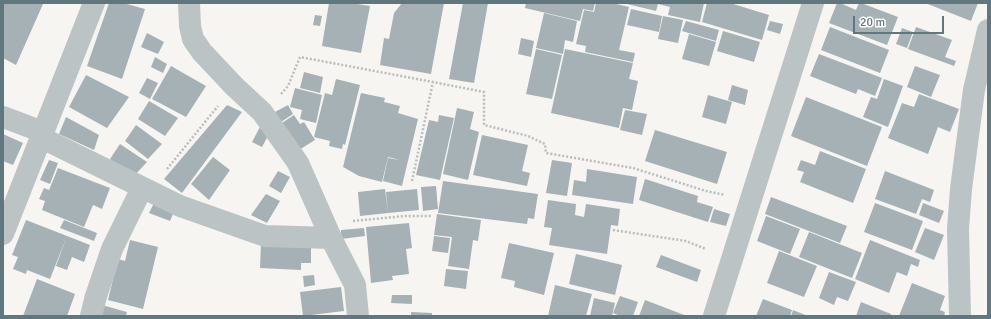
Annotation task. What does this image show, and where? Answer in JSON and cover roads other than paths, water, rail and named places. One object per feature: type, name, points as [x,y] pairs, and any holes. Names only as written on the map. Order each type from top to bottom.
[{"type":"street","points":[[3,234],[94,3]]},
{"type":"street","points":[[189,3],[190,26],[193,39],[202,52],[234,86],[262,112],[298,163],[327,231],[355,285],[358,316]]},
{"type":"street","points":[[714,316],[813,3]]},
{"type":"street","points":[[960,316],[958,229],[961,189],[974,90],[988,30]]},
{"type":"street","points":[[3,117],[42,134],[146,190],[180,206],[265,236],[327,231]]},
{"type":"street","points":[[91,316],[96,296],[112,249],[146,190]]}]
